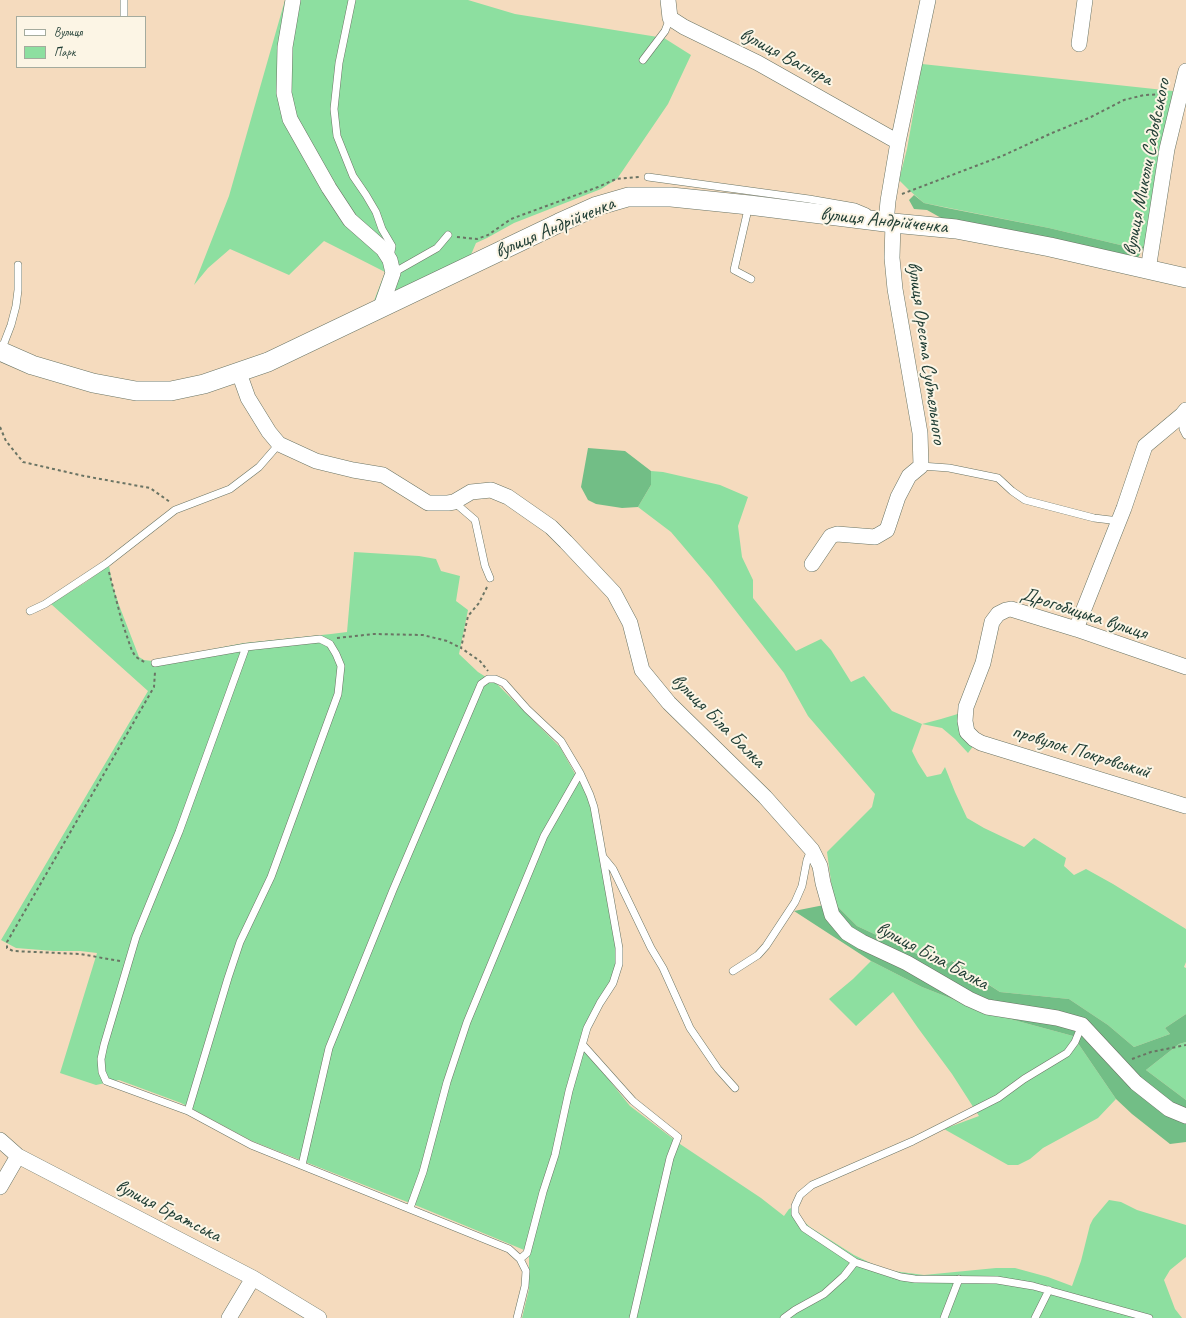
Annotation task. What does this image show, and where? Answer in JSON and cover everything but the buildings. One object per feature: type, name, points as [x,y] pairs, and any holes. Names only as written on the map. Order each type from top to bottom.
[{"type":"street","points":[[293,0],[285,47],[284,93],[290,119],[350,220],[383,250],[391,266],[382,307]]},
{"type":"street","points":[[668,0],[670,18]]},
{"type":"street","name":"вулиця Ореста Субтельного","points":[[812,564],[831,536],[837,534],[875,537],[887,530],[901,492],[909,476],[921,466],[920,433],[895,289],[886,222],[898,142],[928,0]]},
{"type":"street","points":[[1079,44],[1085,0]]},
{"type":"street","name":"вулиця Вагнера","points":[[670,18],[684,27],[758,63],[898,142]]},
{"type":"street","name":"вулиця Миколи Садовського","points":[[1148,270],[1166,156],[1186,71]]},
{"type":"street","name":"вулиця Андрійченка","points":[[0,351],[32,365],[93,383],[136,391],[171,391],[204,384],[268,362],[559,223],[597,206],[628,197],[671,197],[956,230],[1050,247],[1186,278]]},
{"type":"street","name":"вулиця Біла Балка","points":[[239,373],[248,398],[268,432],[279,444],[316,461],[353,470],[383,475],[428,503],[442,504],[454,502],[471,492],[491,490],[515,501],[551,527],[614,594],[630,623],[642,670],[669,703],[765,797],[812,850],[820,866],[832,915],[847,933],[862,942],[907,963],[939,980],[969,999],[987,1007],[1056,1018],[1082,1025]]},
{"type":"street","points":[[1076,629],[1145,446],[1184,412]]},
{"type":"street","name":"Дрогобицька вулиця","points":[[967,732],[965,722],[966,707],[983,663],[992,622],[998,614],[1006,610],[1011,609],[1076,629],[1186,667]]},
{"type":"street","name":"провулок Покровський","points":[[967,732],[981,743],[1186,806]]},
{"type":"street","points":[[1082,1025],[1136,1083],[1169,1109],[1186,1116]]},
{"type":"street","name":"вулиця Братська","points":[[0,1140],[18,1156],[253,1278],[319,1318]]},
{"type":"street","points":[[0,1186],[18,1156]]},
{"type":"street","points":[[229,1318],[253,1278]]},
{"type":"lane","points":[[124,0],[124,16]]},
{"type":"lane","points":[[352,0],[339,63],[334,109],[337,136],[353,176],[376,212],[382,229],[392,246],[391,266],[437,248],[448,236]]},
{"type":"lane","points":[[643,60],[665,31],[670,18]]},
{"type":"lane","points":[[648,177],[809,199],[855,208],[886,222]]},
{"type":"lane","points":[[749,205],[734,270],[751,279]]},
{"type":"lane","points":[[0,351],[11,325],[16,306],[18,290],[18,265]]},
{"type":"lane","points":[[1184,412],[1183,428],[1186,435]]},
{"type":"lane","points":[[30,611],[45,604],[107,563],[175,510],[230,489],[259,467],[279,444]]},
{"type":"lane","points":[[921,466],[949,468],[998,478],[1012,491],[1025,500],[1094,518],[1118,521]]},
{"type":"lane","points":[[454,502],[475,520],[485,566],[490,578]]},
{"type":"lane","points":[[155,663],[246,647],[320,639],[330,644],[341,666],[338,694],[271,877],[240,942],[188,1111]]},
{"type":"lane","points":[[246,647],[179,832],[136,937],[104,1045],[101,1059],[102,1072],[106,1081],[188,1111],[251,1145],[302,1164],[509,1248],[520,1259],[526,1271],[525,1286],[517,1318]]},
{"type":"lane","points":[[302,1164],[329,1048],[393,890],[481,684],[488,679],[495,679],[504,683],[527,709],[561,741],[580,773],[594,807],[619,948],[620,964],[614,983],[600,1003],[587,1028],[569,1091],[555,1155],[543,1192],[527,1253],[520,1259]]},
{"type":"lane","points":[[410,1208],[423,1172],[447,1082],[467,1022],[544,836],[580,773]]},
{"type":"lane","points":[[733,971],[758,956],[795,902],[802,886],[807,860],[812,850]]},
{"type":"lane","points":[[604,858],[613,869],[650,948],[663,968],[690,1028],[718,1069],[735,1088]]},
{"type":"lane","points":[[1082,1025],[1075,1042],[1067,1053],[1024,1079],[998,1098],[913,1141],[812,1184],[800,1195],[795,1206],[795,1214],[804,1228],[855,1262],[908,1278],[997,1280],[1033,1286],[1148,1318]]},
{"type":"lane","points":[[583,1045],[633,1101],[678,1137],[670,1158],[633,1318]]},
{"type":"lane","points":[[784,1318],[795,1310],[824,1294],[844,1276],[855,1262]]},
{"type":"lane","points":[[944,1318],[959,1279]]},
{"type":"lane","points":[[1035,1318],[1048,1290]]},
{"type":"path","points":[[888,201],[1002,156],[1090,117],[1124,100],[1144,95],[1180,95]]},
{"type":"path","points":[[448,236],[477,239],[488,235],[511,219],[591,190],[616,179],[648,177]]},
{"type":"path","points":[[0,427],[6,441],[23,462],[84,476],[150,488],[172,504],[175,510]]},
{"type":"path","points":[[107,563],[122,622],[132,651],[136,658],[146,663],[155,663],[154,687],[7,942],[7,948],[13,951],[80,954],[128,963]]},
{"type":"path","points":[[460,648],[468,616],[478,603],[490,578]]},
{"type":"path","points":[[320,639],[374,634],[423,635],[447,641],[460,648],[480,661],[495,679]]},
{"type":"path","points":[[1117,1064],[1151,1052],[1186,1045]]},
{"type":"green space","points":[[285,0],[468,0],[515,14],[664,38],[691,55],[668,104],[617,179],[601,189],[514,223],[476,243],[470,257],[372,306],[385,272],[324,241],[289,275],[230,249],[208,268],[194,285],[229,196]]},
{"type":"green space","points":[[922,64],[1173,91],[1145,246],[1133,248],[1049,228],[924,203],[899,180],[907,149]]},
{"type":"green space","points":[[914,195],[924,203],[1049,228],[1133,248],[1145,246],[1137,259],[943,219],[927,210],[914,209],[909,200]]},
{"type":"green space","points":[[588,448],[625,451],[651,471],[651,485],[638,507],[622,508],[596,504],[588,500],[581,487]]},
{"type":"green space","points":[[651,471],[663,472],[720,485],[748,497],[738,526],[742,557],[753,580],[753,598],[796,651],[821,639],[831,650],[851,682],[864,676],[892,711],[922,724],[912,751],[927,777],[941,774],[945,767],[967,818],[984,828],[1024,847],[1034,838],[1066,858],[1064,866],[1074,875],[1086,869],[1186,929],[1186,962],[1184,967],[1186,968],[1186,1014],[1165,1028],[1170,1034],[1134,1047],[1108,1025],[1069,999],[1000,992],[953,961],[943,966],[857,926],[834,903],[827,852],[872,807],[875,794],[808,716],[784,673],[711,579],[671,532],[638,507],[651,485]]},
{"type":"green space","points":[[354,552],[419,556],[436,559],[441,571],[460,576],[456,601],[468,610],[459,654],[478,672],[497,684],[560,747],[588,797],[592,808],[616,948],[617,966],[612,983],[581,1045],[630,1106],[680,1144],[761,1198],[784,1216],[789,1209],[798,1205],[800,1218],[810,1227],[854,1255],[885,1270],[924,1275],[996,1268],[1015,1268],[1048,1277],[1072,1286],[1081,1261],[1090,1225],[1093,1219],[1109,1200],[1121,1202],[1137,1210],[1186,1225],[1186,1257],[1170,1270],[1164,1280],[1175,1309],[1182,1318],[522,1318],[529,1289],[529,1252],[420,1207],[252,1141],[181,1103],[119,1080],[96,1085],[60,1073],[97,953],[16,948],[1,940],[148,691],[51,604],[86,582],[109,565],[112,584],[139,657],[144,660],[152,661],[244,643],[347,632]]},
{"type":"green space","points":[[961,713],[974,745],[968,753],[942,728],[922,724]]},
{"type":"green space","points":[[834,903],[857,926],[943,966],[952,961],[1000,992],[1069,999],[1108,1025],[1134,1047],[1170,1034],[1165,1028],[1186,1014],[1186,1042],[1179,1044],[1146,1070],[1186,1100],[1186,1142],[1170,1144],[1132,1114],[1116,1099],[1073,1036],[988,1013],[922,987],[871,961],[794,911]]},
{"type":"green space","points":[[871,961],[922,987],[988,1013],[1073,1036],[1116,1099],[1098,1118],[1043,1148],[1030,1159],[1018,1165],[1008,1165],[944,1129],[979,1116],[952,1074],[893,992],[856,1026],[829,999],[853,979]]},
{"type":"green space","points":[[1186,1042],[1186,1100],[1146,1070],[1179,1044]]}]
